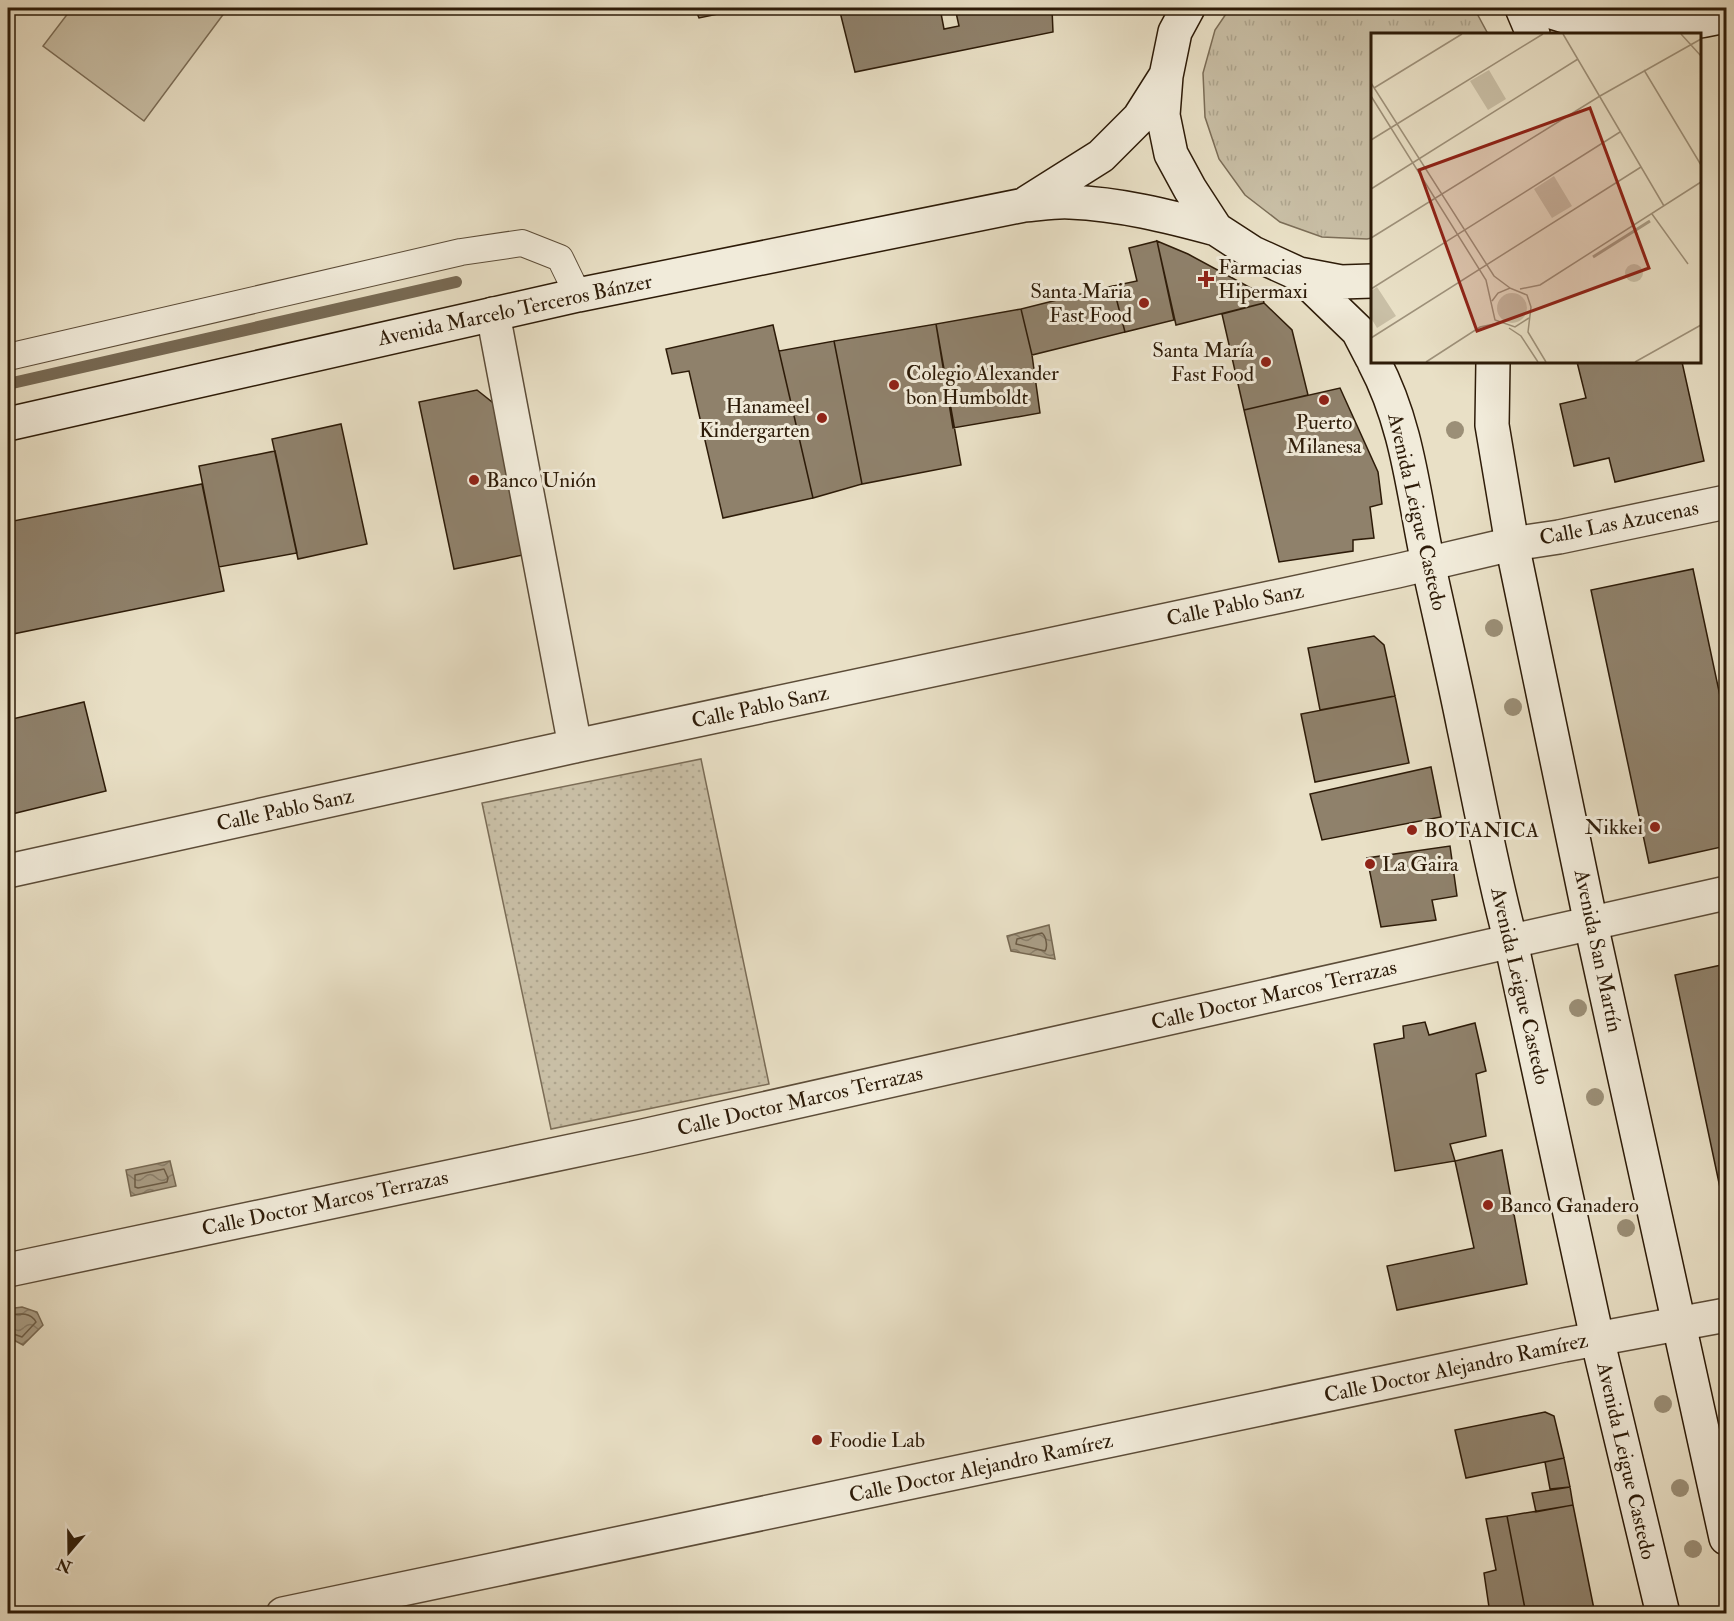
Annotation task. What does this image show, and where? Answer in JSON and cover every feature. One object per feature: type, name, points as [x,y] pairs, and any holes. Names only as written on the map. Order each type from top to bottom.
[{"type":"street","points":[[1188,8],[1175,32],[1166,76],[1163,115],[1171,154],[1216,229],[1252,253],[1299,274],[1341,282],[1371,280]]},
{"type":"street","points":[[1522,8],[1533,33]]},
{"type":"street","points":[[1541,8],[1560,15],[1606,25],[1620,16],[1652,27],[1712,19]]},
{"type":"street","points":[[1671,33],[1712,19]]},
{"type":"street","name":"Avenida Marcelo Terceros Bánzer","points":[[1024,205],[1101,156],[1139,118],[1166,76]]},
{"type":"street","name":"Avenida Marcelo Terceros Bánzer","points":[[8,423],[578,295],[1024,205],[1068,202],[1113,205],[1174,217],[1216,229]]},
{"type":"street","name":"Avenida Leigue Castedo","points":[[1299,274],[1358,331],[1371,356]]},
{"type":"street","points":[[493,314],[575,746]]},
{"type":"street","name":"Avenida Leigue Castedo","points":[[1375,363],[1384,380],[1404,437],[1428,564],[1443,626],[1498,895],[1511,942],[1597,1338],[1663,1614]]},
{"type":"street","name":"Avenida San Martín","points":[[1493,363],[1492,425],[1512,544],[1591,924],[1726,1538]]},
{"type":"street","name":"Calle Las Azucenas","points":[[1512,544],[1559,537],[1726,502]]},
{"type":"street","name":"Calle Pablo Sanz","points":[[8,871],[1512,544]]},
{"type":"street","name":"Calle Doctor Marcos Terrazas","points":[[8,1270],[654,1133],[1726,893]]},
{"type":"street","name":"Calle Doctor Alejandro Ramírez","points":[[283,1614],[1597,1338],[1726,1315]]},
{"type":"lane","points":[[8,357],[461,252],[522,243],[560,258],[578,295]]},
{"type":"green space","points":[[72,8],[228,8],[144,121],[43,46]]},
{"type":"green space","points":[[1230,8],[1474,8],[1487,33],[1371,33],[1371,238],[1367,239],[1322,237],[1280,222],[1245,195],[1219,159],[1205,117],[1203,73],[1215,30]]},
{"type":"green space","points":[[701,759],[769,1084],[551,1129],[482,803]]},
{"type":"water","points":[[1049,925],[1055,959],[1011,951],[1007,936]]},
{"type":"water","points":[[170,1161],[176,1186],[131,1196],[126,1170]]},
{"type":"water","points":[[22,1307],[37,1312],[43,1325],[23,1345],[8,1337],[8,1309]]},
{"type":"building","points":[[499,8],[566,8],[551,13]]},
{"type":"building","points":[[695,8],[747,8],[699,18]]},
{"type":"building","points":[[839,8],[940,8],[944,29],[959,26],[955,8],[1059,8],[1052,9],[1053,32],[855,72]]},
{"type":"building","name":"Santa Maria Fast Food","points":[[1157,241],[1174,320],[1125,332],[1113,286],[1137,281],[1129,248]]},
{"type":"building","points":[[1157,241],[1188,254],[1262,294],[1264,303],[1176,325]]},
{"type":"building","points":[[1113,286],[1125,332],[1032,355],[1021,309]]},
{"type":"building","name":"Santa María Fast Food","points":[[1264,303],[1292,330],[1308,395],[1244,410],[1222,314]]},
{"type":"building","points":[[1021,309],[1032,355],[1040,413],[953,428],[936,324]]},
{"type":"building","name":"Colegio Alexander bon Humboldt","points":[[936,324],[961,465],[862,484],[834,341]]},
{"type":"building","points":[[773,325],[813,498],[723,518],[689,371],[672,374],[666,349]]},
{"type":"building","name":"Hanameel Kindergarten","points":[[834,341],[862,484],[813,498],[779,351]]},
{"type":"building","points":[[1577,363],[1682,363],[1704,461],[1615,482],[1609,458],[1574,466],[1560,404],[1586,398]]},
{"type":"building","points":[[1340,388],[1378,472],[1382,504],[1370,507],[1374,538],[1353,540],[1353,551],[1279,562],[1244,410]]},
{"type":"building","name":"Banco Unión","points":[[477,390],[497,406],[528,554],[454,569],[419,402]]},
{"type":"building","points":[[341,424],[367,544],[298,559],[272,439]]},
{"type":"building","points":[[275,451],[297,553],[219,567],[199,466]]},
{"type":"building","points":[[202,484],[224,591],[8,635],[8,522]]},
{"type":"building","points":[[1693,569],[1726,724],[1726,846],[1649,863],[1591,590]]},
{"type":"building","points":[[1374,636],[1384,645],[1395,696],[1320,710],[1308,648]]},
{"type":"building","points":[[1395,696],[1409,763],[1315,782],[1301,714]]},
{"type":"building","points":[[84,702],[106,791],[8,815],[8,720]]},
{"type":"building","points":[[1431,767],[1441,817],[1322,840],[1310,794]]},
{"type":"building","points":[[1450,846],[1457,896],[1432,900],[1436,920],[1381,927],[1367,858]]},
{"type":"building","points":[[1726,964],[1726,1216],[1675,975]]},
{"type":"building","points":[[1425,1022],[1429,1035],[1475,1023],[1486,1071],[1476,1074],[1486,1136],[1450,1144],[1455,1161],[1395,1171],[1374,1044],[1404,1038],[1403,1026]]},
{"type":"building","name":"Banco Ganadero","points":[[1502,1150],[1527,1284],[1397,1310],[1387,1266],[1474,1248],[1455,1161]]},
{"type":"building","points":[[1545,1412],[1554,1416],[1564,1458],[1466,1478],[1455,1430]]},
{"type":"building","points":[[1564,1458],[1570,1487],[1550,1489],[1545,1462]]},
{"type":"building","points":[[1570,1487],[1573,1505],[1536,1512],[1532,1493]]},
{"type":"building","points":[[1573,1505],[1595,1614],[1526,1614],[1507,1516]]},
{"type":"building","points":[[1507,1516],[1526,1614],[1490,1614],[1484,1573],[1496,1570],[1486,1519]]},
{"type":"waterway","points":[[8,384],[456,282]]},
{"type":"place","name":"Farmacias Hipermaxi","points":[[1206,279]]},
{"type":"place","name":"Santa Maria Fast Food","points":[[1144,303]]},
{"type":"place","name":"Santa María Fast Food","points":[[1266,362]]},
{"type":"place","name":"Colegio Alexander bon Humboldt","points":[[894,385]]},
{"type":"place","name":"Puerto Milanesa","points":[[1324,400]]},
{"type":"place","name":"Hanameel Kindergarten","points":[[822,418]]},
{"type":"place","name":"Banco Unión","points":[[474,480]]},
{"type":"place","name":"Nikkei","points":[[1655,827]]},
{"type":"place","name":"BOTANICA","points":[[1412,830]]},
{"type":"place","name":"La Gaira","points":[[1370,864]]},
{"type":"place","name":"Banco Ganadero","points":[[1488,1205]]},
{"type":"place","name":"Foodie Lab","points":[[817,1440]]}]
